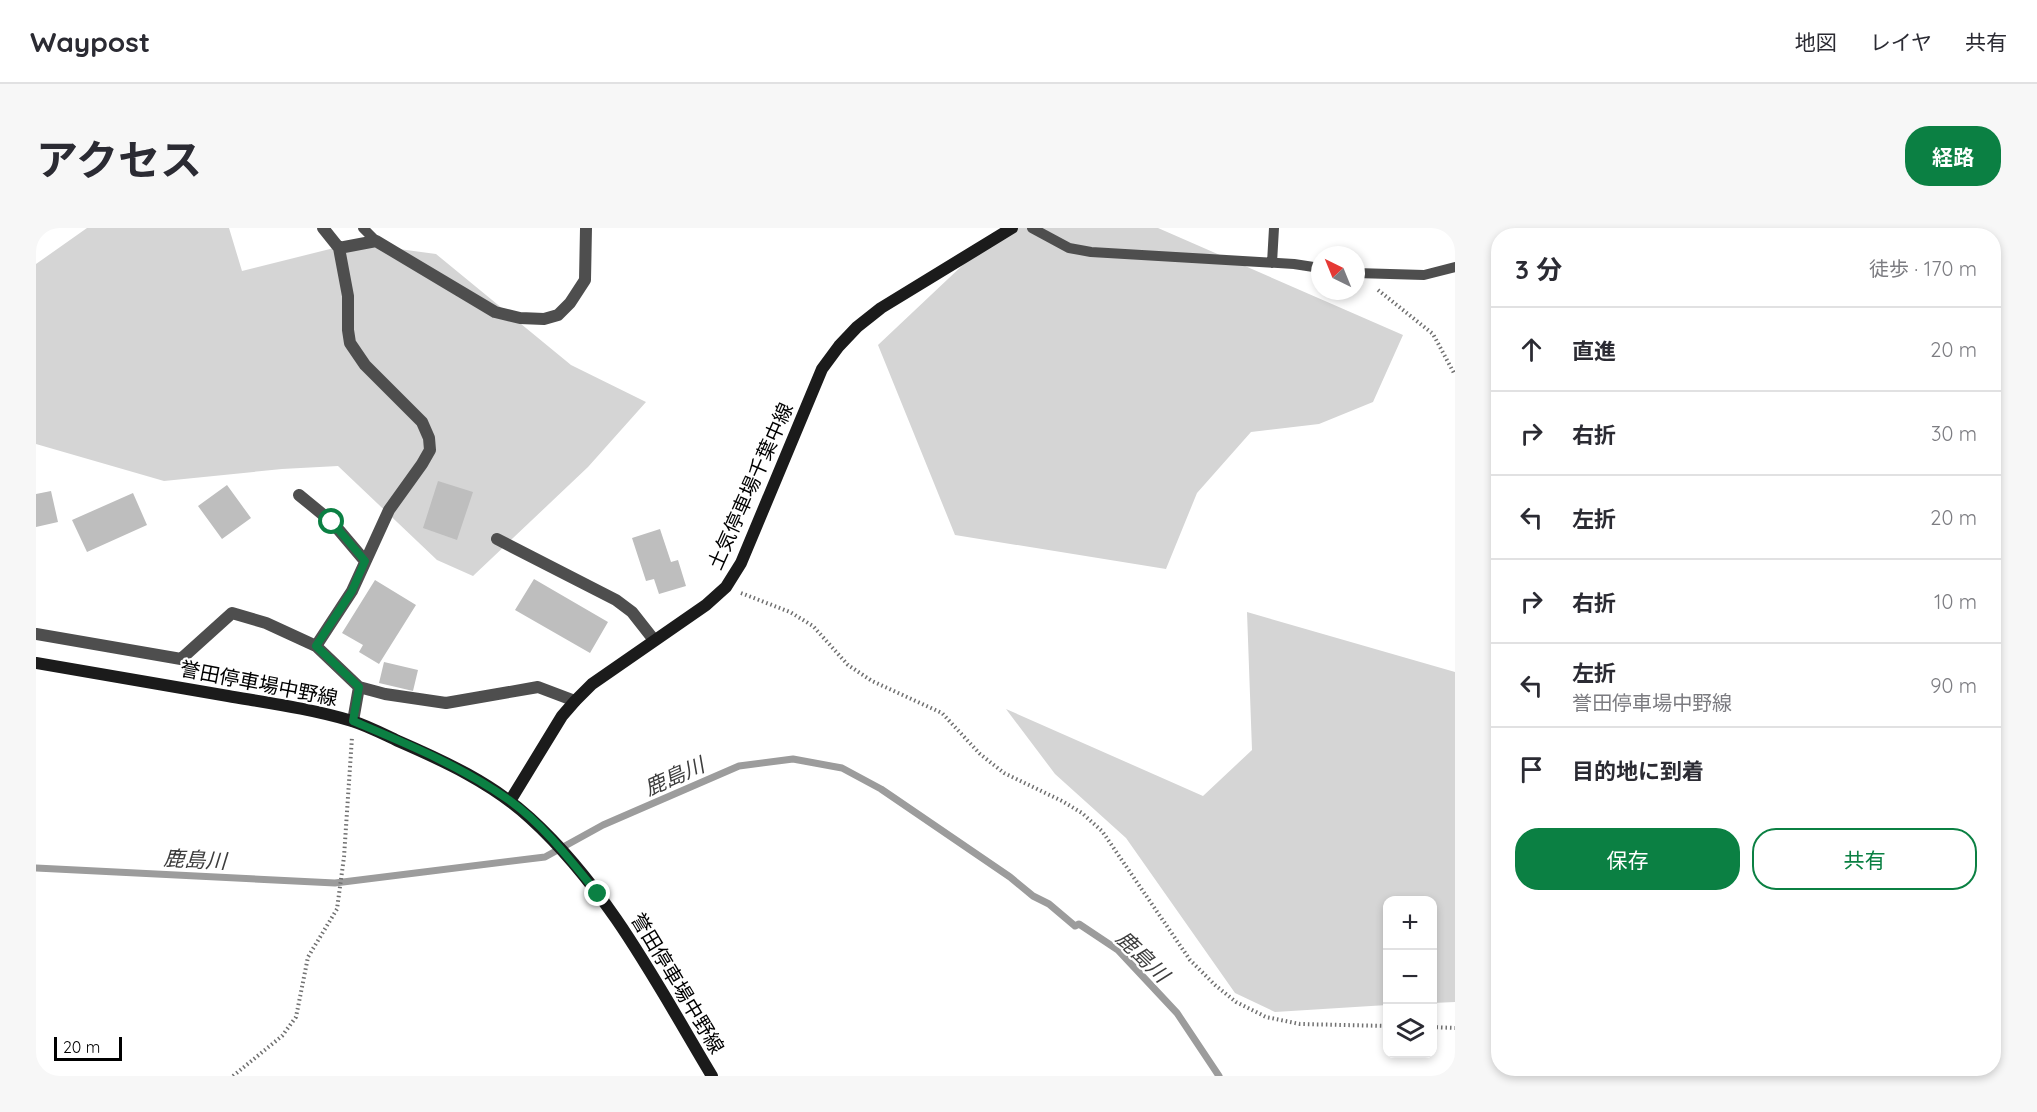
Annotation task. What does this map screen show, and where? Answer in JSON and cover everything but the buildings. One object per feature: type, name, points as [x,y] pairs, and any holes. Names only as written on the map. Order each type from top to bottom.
[{"type":"main road","name":"土気停車場千葉中線","points":[[510,801],[562,716],[592,684],[706,605],[726,587],[741,563],[822,369],[839,346],[857,327],[881,308],[1011,228]]},
{"type":"main road","name":"誉田停車場中野線","points":[[36,663],[296,708],[353,721],[442,760],[510,801],[570,860],[623,926],[712,1076]]},
{"type":"street","points":[[316,646],[352,591],[389,510],[430,450],[429,438],[422,422],[365,365],[350,344],[348,296],[339,248],[323,228]]},
{"type":"street","points":[[339,248],[376,241],[495,312],[520,318],[544,319],[558,315],[570,303],[585,279],[586,228]]},
{"type":"street","points":[[299,495],[332,522],[365,561]]},
{"type":"street","points":[[497,539],[616,600],[632,612],[654,640]]},
{"type":"street","points":[[36,634],[181,659],[232,613],[266,623],[316,646],[359,687],[385,694],[446,704],[538,687],[575,701]]},
{"type":"street","points":[[353,721],[359,687]]},
{"type":"lane","points":[[363,228],[376,241]]},
{"type":"lane","points":[[1032,228],[1069,248],[1091,252],[1311,267]]},
{"type":"lane","points":[[1272,263],[1274,228]]},
{"type":"lane","points":[[1365,273],[1424,275],[1455,267]]},
{"type":"path","points":[[1373,286],[1433,334],[1455,375]]},
{"type":"path","points":[[726,587],[798,616],[813,626],[848,665],[864,676],[942,713],[980,754],[1004,773],[1082,813],[1102,831],[1190,960],[1236,1002],[1266,1017],[1300,1024],[1383,1026]]},
{"type":"path","points":[[233,1076],[282,1036],[296,1017],[308,957],[337,909],[343,872],[353,721]]},
{"type":"path","points":[[1437,1027],[1455,1028]]},
{"type":"shaded area","points":[[87,228],[229,228],[242,271],[354,243],[436,254],[571,365],[646,402],[588,467],[473,576],[437,560],[338,466],[282,469],[164,481],[36,444],[36,264]]},
{"type":"shaded area","points":[[1002,228],[1158,228],[1311,295],[1311,300],[1323,300],[1403,335],[1373,402],[1319,424],[1251,432],[1197,493],[1166,569],[955,535],[878,345]]},
{"type":"shaded area","points":[[1247,612],[1455,672],[1455,1002],[1437,1003],[1437,896],[1383,896],[1383,1005],[1275,1012],[1235,993],[1126,838],[1055,774],[1006,709],[1203,796],[1252,750]]},
{"type":"waterway","name":"鹿島川","points":[[36,868],[335,883],[545,857],[603,825],[739,766],[793,759],[842,768],[881,789],[1010,877],[1033,896],[1049,904],[1075,926],[1079,924],[1118,950],[1177,1013],[1219,1076]]},
{"type":"route","points":[[332,522],[365,561],[352,591],[316,646],[359,687],[353,721],[442,760],[510,801],[545,833],[598,894]]}]
